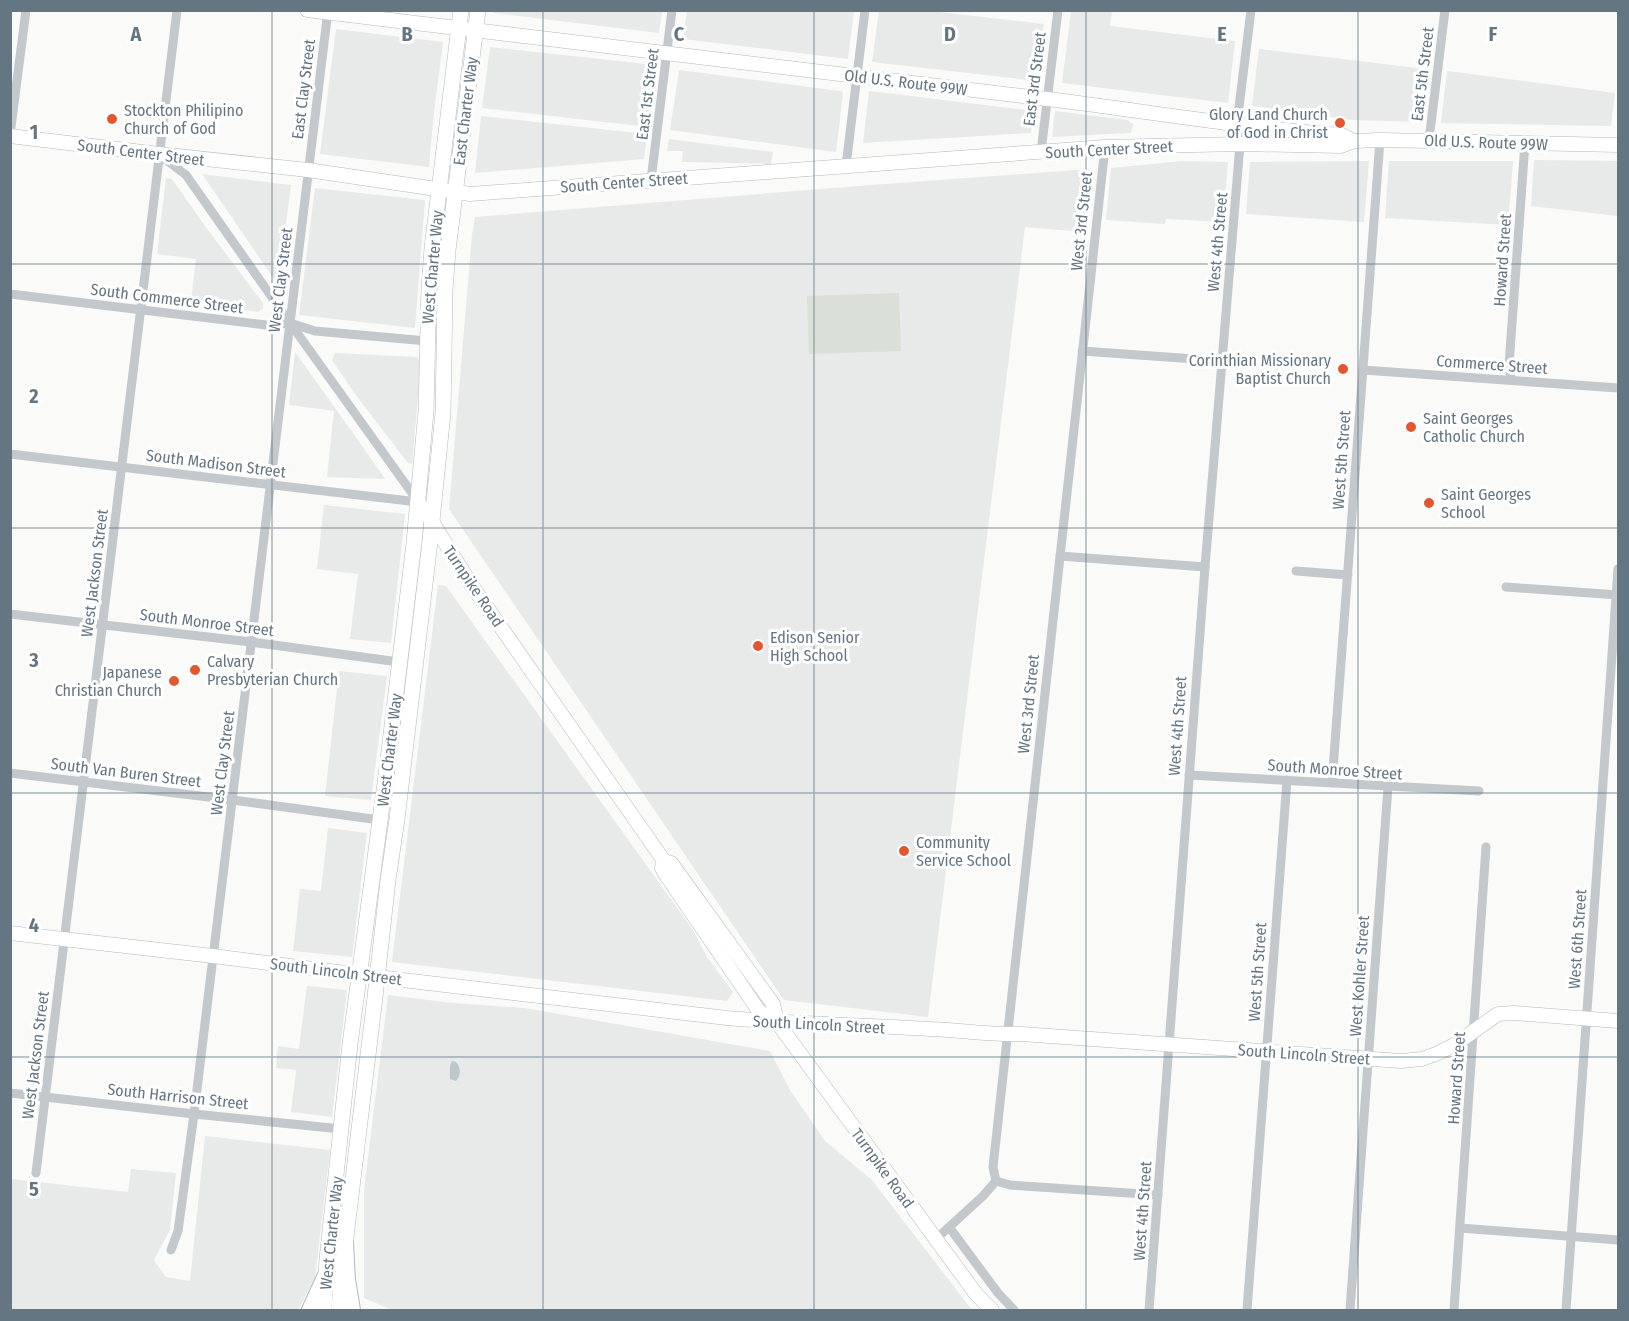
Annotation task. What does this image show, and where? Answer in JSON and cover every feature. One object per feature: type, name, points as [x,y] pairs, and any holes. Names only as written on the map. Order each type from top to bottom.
[{"type":"highway","points":[[345,1243],[352,1311]]},
{"type":"highway","points":[[310,1311],[326,1275]]},
{"type":"main road","name":"Old U.S. Route 99W","points":[[307,10],[458,30],[476,30],[1047,99],[1239,126],[1342,135],[1354,141]]},
{"type":"main road","points":[[458,30],[461,10]]},
{"type":"main road","points":[[476,30],[478,10]]},
{"type":"main road","name":"East Charter Way","points":[[439,189],[458,30]]},
{"type":"main road","name":"East Charter Way","points":[[455,191],[476,30]]},
{"type":"main road","name":"South Center Street","points":[[10,135],[308,170],[470,194],[1104,147],[1240,144]]},
{"type":"main road","name":"Old U.S. Route 99W","points":[[1240,144],[1300,147],[1341,146],[1354,141],[1429,140],[1618,145]]},
{"type":"main road","name":"West Charter Way","points":[[324,1311],[351,1044],[418,502],[426,411],[430,268],[439,189]]},
{"type":"main road","name":"West Charter Way","points":[[339,1311],[345,1243],[429,550],[443,413],[445,290],[455,191]]},
{"type":"main road","name":"Turnpike Road","points":[[418,502],[470,583],[665,868],[759,1011],[777,1022],[976,1294],[992,1311]]},
{"type":"main road","points":[[399,662],[406,665],[402,706],[409,710]]},
{"type":"main road","points":[[380,820],[386,828],[383,862],[389,873]]},
{"type":"main road","name":"South Lincoln Street","points":[[10,933],[727,1018],[930,1029],[1401,1061],[1422,1059],[1445,1050],[1498,1014],[1515,1013],[1618,1020]]},
{"type":"main road","points":[[342,1129],[349,1144],[344,1186],[350,1201]]},
{"type":"street","points":[[10,135],[26,10]]},
{"type":"street","name":"West Jackson Street","points":[[36,1173],[177,10]]},
{"type":"street","name":"East 1st Street","points":[[651,180],[672,10]]},
{"type":"street","points":[[846,166],[865,10]]},
{"type":"street","name":"East 3rd Street","points":[[1041,152],[1058,10]]},
{"type":"street","name":"West 4th Street","points":[[1149,1311],[1205,567],[1240,144],[1239,107],[1251,10]]},
{"type":"street","name":"East 5th Street","points":[[1429,140],[1445,10]]},
{"type":"street","name":"East Clay Street","points":[[308,170],[328,12]]},
{"type":"street","name":"West 5th Street","points":[[1332,783],[1380,140]]},
{"type":"street","name":"Howard Street","points":[[1511,380],[1509,365],[1525,143]]},
{"type":"street","name":"West 3rd Street","points":[[996,1181],[993,1167],[1104,147]]},
{"type":"street","name":"Turnpike Road","points":[[159,154],[186,175],[418,502]]},
{"type":"street","name":"West Clay Street","points":[[171,1250],[178,1232],[194,1114],[308,170]]},
{"type":"street","name":"South Commerce Street","points":[[10,294],[266,325],[290,323],[315,331],[427,341]]},
{"type":"street","points":[[1082,351],[1223,361]]},
{"type":"street","name":"Commerce Street","points":[[1363,370],[1618,388]]},
{"type":"street","name":"South Madison Street","points":[[10,454],[418,502]]},
{"type":"street","points":[[1060,556],[1205,567]]},
{"type":"street","name":"West 6th Street","points":[[1566,1311],[1618,595],[1618,569]]},
{"type":"street","points":[[1296,571],[1348,575]]},
{"type":"street","points":[[1506,586],[1618,595]]},
{"type":"street","name":"South Monroe Street","points":[[10,614],[399,662]]},
{"type":"street","name":"South Van Buren Street","points":[[10,773],[380,820]]},
{"type":"street","name":"South Monroe Street","points":[[1189,775],[1479,791]]},
{"type":"street","name":"West 5th Street","points":[[1247,1311],[1287,780]]},
{"type":"street","name":"West Kohler Street","points":[[1350,1311],[1388,787]]},
{"type":"street","name":"Howard Street","points":[[1454,1311],[1486,847]]},
{"type":"street","name":"South Harrison Street","points":[[10,1093],[342,1129]]},
{"type":"street","points":[[936,1239],[996,1181],[1010,1185],[1158,1195]]},
{"type":"street","points":[[949,1227],[1014,1311]]},
{"type":"street","points":[[1460,1228],[1618,1240]]},
{"type":"shaded area","points":[[494,10],[662,11],[659,33],[494,13]]},
{"type":"shaded area","points":[[687,11],[854,11],[848,59],[683,39]]},
{"type":"shaded area","points":[[879,11],[930,11],[1044,24],[1037,81],[872,62]]},
{"type":"shaded area","points":[[1071,11],[1112,11],[1110,26],[1235,41],[1228,103],[1062,83]]},
{"type":"shaded area","points":[[336,29],[443,42],[429,167],[320,154]]},
{"type":"shaded area","points":[[490,47],[655,65],[648,127],[482,108]]},
{"type":"shaded area","points":[[1259,49],[1425,69],[1418,122],[1353,120],[1252,106]]},
{"type":"shaded area","points":[[679,70],[840,91],[843,93],[836,152],[670,130]]},
{"type":"shaded area","points":[[1447,71],[1615,93],[1611,126],[1441,123]]},
{"type":"shaded area","points":[[869,91],[1034,111],[1031,133],[863,143]]},
{"type":"shaded area","points":[[1055,111],[1127,120],[1133,124],[1131,133],[1052,137]]},
{"type":"shaded area","points":[[481,116],[647,134],[644,159],[475,173]]},
{"type":"shaded area","points":[[669,139],[773,152],[771,164],[682,162],[683,151],[667,151]]},
{"type":"shaded area","points":[[1534,160],[1618,161],[1618,216],[1531,206]]},
{"type":"shaded area","points":[[1182,161],[1228,162],[1223,222],[1166,219],[1165,224],[1106,220],[1111,168]]},
{"type":"shaded area","points":[[1369,161],[1364,222],[1246,214],[1250,162]]},
{"type":"shaded area","points":[[1389,161],[1513,161],[1508,225],[1385,218]]},
{"type":"shaded area","name":"Edison Senior High School","points":[[1090,169],[1084,232],[1025,227],[928,1017],[784,1000],[449,509],[475,217]]},
{"type":"shaded area","points":[[202,174],[291,185],[278,285]]},
{"type":"shaded area","points":[[166,178],[172,179],[263,303],[263,309],[257,312],[191,301],[196,259],[157,254]]},
{"type":"shaded area","points":[[315,188],[425,200],[415,328],[299,315]]},
{"type":"shaded area","points":[[899,293],[901,351],[809,354],[807,296]]},
{"type":"shaded area","points":[[295,352],[385,479],[327,477],[334,411],[289,405]]},
{"type":"shaded area","points":[[335,353],[417,357],[421,362],[412,464],[408,463],[355,394],[332,360]]},
{"type":"shaded area","points":[[324,505],[405,514],[391,643],[350,639],[358,574],[317,569]]},
{"type":"shaded area","points":[[438,585],[446,586],[693,930],[707,957],[733,992],[727,1001],[392,962]]},
{"type":"shaded area","points":[[339,671],[387,676],[371,800],[325,796]]},
{"type":"shaded area","points":[[328,828],[367,833],[352,957],[293,951],[300,889],[321,891]]},
{"type":"shaded area","points":[[307,986],[347,990],[332,1117],[291,1112],[296,1070],[276,1068],[278,1046],[299,1049]]},
{"type":"shaded area","points":[[388,995],[453,1003],[525,1008],[770,1051],[790,1090],[825,1141],[872,1180],[972,1310],[392,1310],[364,1298],[364,1190]]},
{"type":"shaded area","points":[[452,1061],[456,1062],[460,1069],[456,1081],[450,1079]]},
{"type":"shaded area","points":[[205,1136],[330,1150],[315,1278],[298,1310],[11,1310],[11,1179],[128,1192],[131,1169],[176,1173],[170,1230],[154,1260],[166,1277],[190,1281]]},
{"type":"place","name":"Stockton Philipino Church of God","points":[[112,119]]},
{"type":"place","name":"Glory Land Church of God in Christ","points":[[1340,123]]},
{"type":"place","name":"Corinthian Missionary Baptist Church","points":[[1343,369]]},
{"type":"place","name":"Saint Georges Catholic Church","points":[[1411,427]]},
{"type":"place","name":"Saint Georges School","points":[[1429,503]]},
{"type":"place","name":"Edison Senior High School","points":[[758,646]]},
{"type":"place","name":"Calvary Presbyterian Church","points":[[195,670]]},
{"type":"place","name":"Japanese Christian Church","points":[[174,681]]},
{"type":"place","name":"Community Service School","points":[[904,851]]}]
